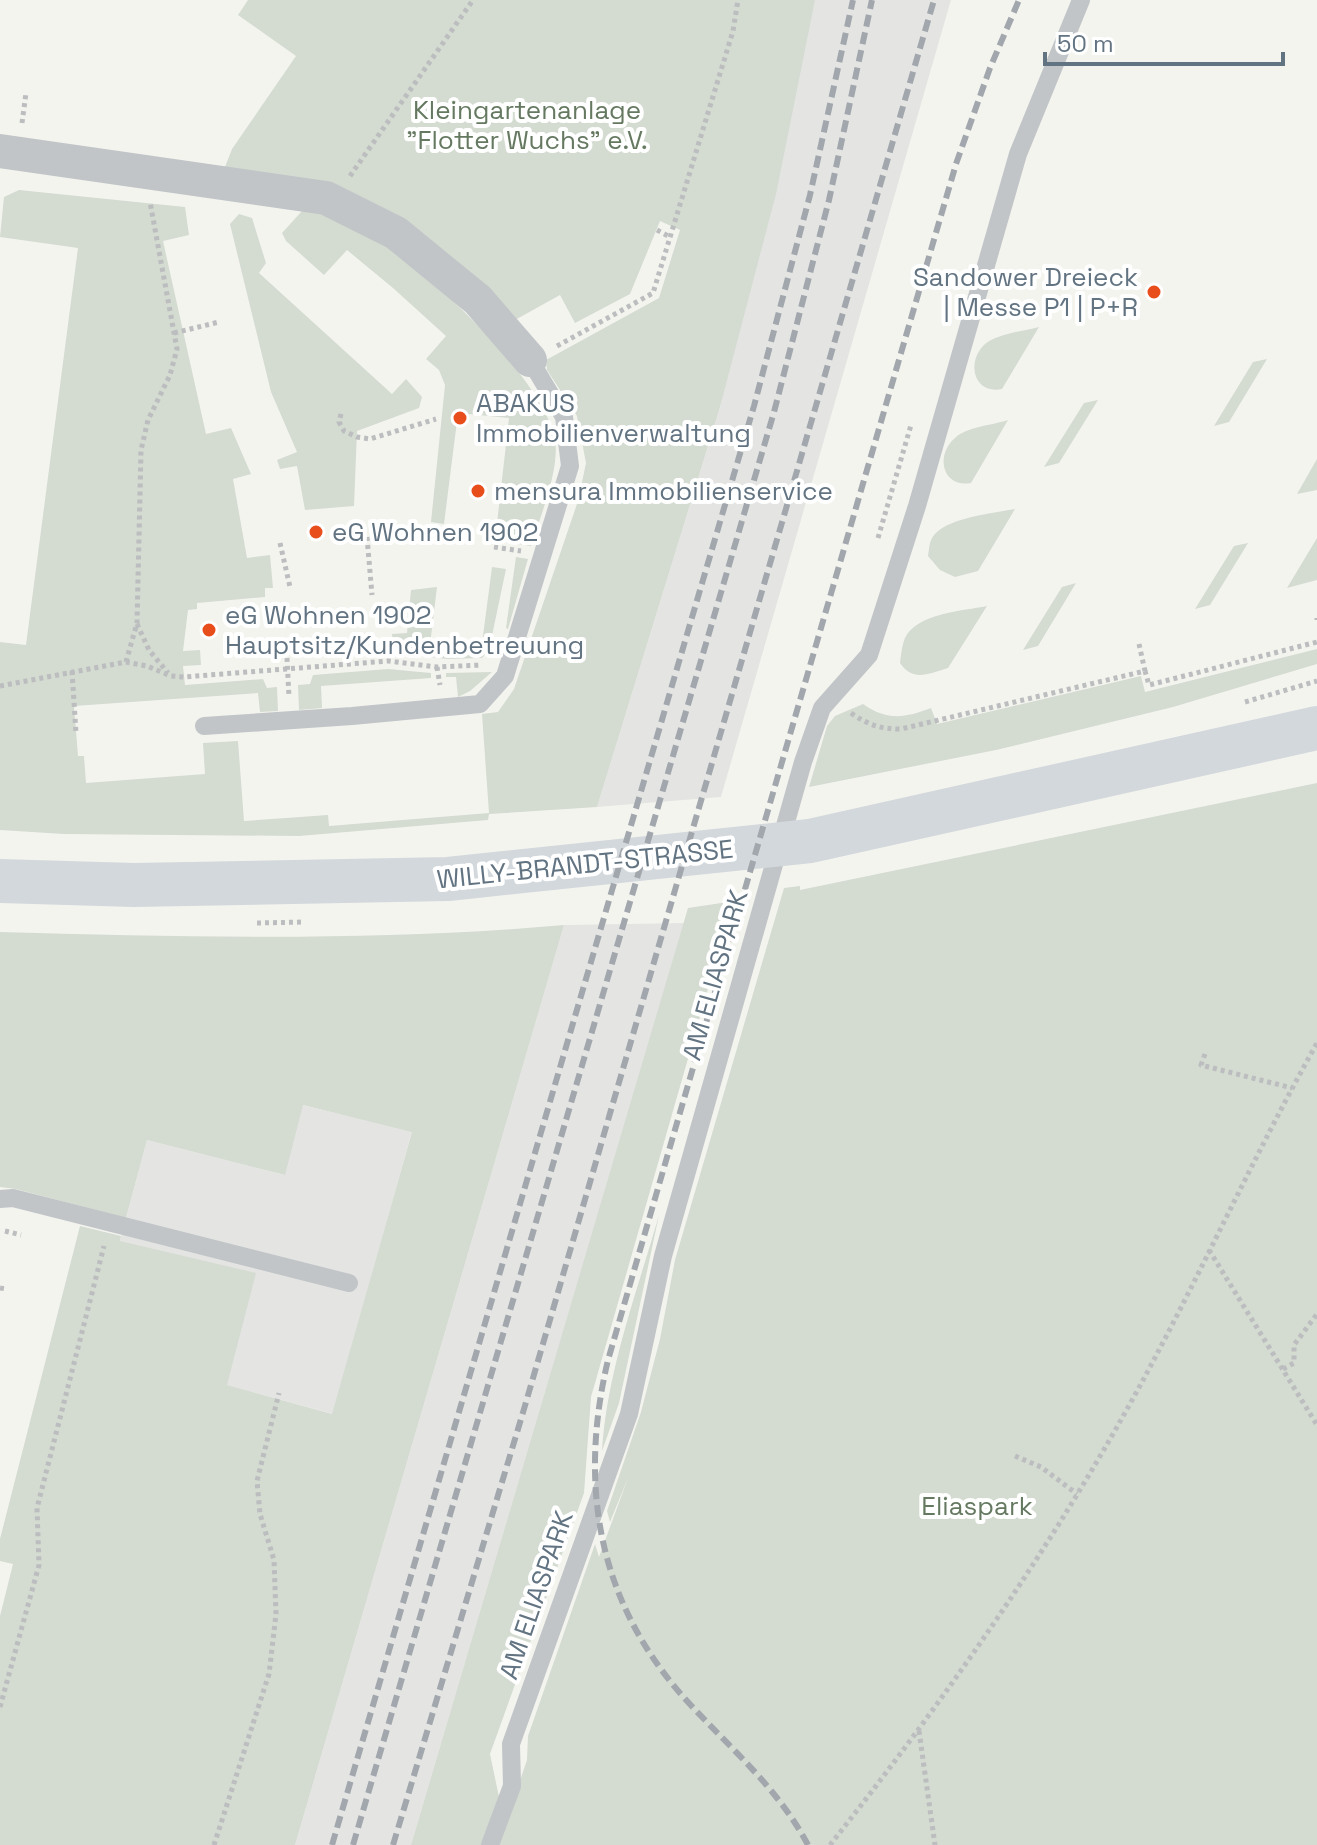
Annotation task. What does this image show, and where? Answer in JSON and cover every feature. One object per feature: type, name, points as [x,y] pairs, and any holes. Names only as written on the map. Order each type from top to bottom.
[{"type":"main road","name":"WILLY-BRANDT-STRASSE","points":[[1161,763],[1317,715]]},
{"type":"main road","name":"WILLY-BRANDT-STRASSE","points":[[0,881],[134,885],[463,878],[810,841],[1317,728]]},
{"type":"street","points":[[0,151],[326,198],[396,233],[478,300],[530,360]]},
{"type":"lane","name":"AM ELIASPARK","points":[[490,1845],[512,1786],[511,1744],[629,1414],[663,1256],[803,762],[822,708],[869,655],[917,506],[1018,154],[1081,0]]},
{"type":"lane","points":[[204,726],[480,704],[505,676],[570,466],[564,417],[530,360]]},
{"type":"lane","points":[[0,1199],[13,1198],[349,1283]]},
{"type":"path","points":[[359,167],[473,0]]},
{"type":"path","points":[[530,360],[653,293],[733,31],[738,0]]},
{"type":"path","points":[[23,116],[26,93]]},
{"type":"path","points":[[126,662],[137,623],[141,450],[148,420],[170,375],[177,349],[149,197]]},
{"type":"path","points":[[657,230],[670,237]]},
{"type":"path","points":[[174,333],[219,322]]},
{"type":"path","points":[[341,414],[339,422],[344,431],[370,439],[436,419]]},
{"type":"path","points":[[873,551],[915,414]]},
{"type":"path","points":[[423,535],[442,539]]},
{"type":"path","points":[[367,537],[372,595]]},
{"type":"path","points":[[280,543],[290,587]]},
{"type":"path","points":[[137,623],[149,650],[171,676]]},
{"type":"path","points":[[1139,644],[1149,685],[1317,642]]},
{"type":"path","points":[[287,658],[287,670]]},
{"type":"path","points":[[0,686],[126,662],[147,666],[171,676],[388,661],[437,667],[509,664]]},
{"type":"path","points":[[72,671],[76,733]]},
{"type":"path","points":[[841,684],[850,711],[866,723],[883,729],[901,729],[1145,671]]},
{"type":"path","points":[[1245,702],[1317,681]]},
{"type":"path","points":[[830,1845],[981,1645],[1077,1494],[1136,1393],[1317,1043]]},
{"type":"path","points":[[1205,1054],[1201,1065],[1292,1088]]},
{"type":"path","points":[[0,1707],[39,1565],[37,1508],[110,1224]]},
{"type":"path","points":[[5,1231],[21,1235]]},
{"type":"path","points":[[1209,1250],[1317,1425]]},
{"type":"path","points":[[1283,1369],[1294,1363],[1294,1345],[1317,1314]]},
{"type":"path","points":[[214,1845],[269,1674],[276,1614],[274,1560],[260,1514],[257,1481],[279,1393]]},
{"type":"path","points":[[1015,1456],[1041,1467],[1077,1494]]},
{"type":"path","points":[[919,1730],[935,1845]]},
{"type":"shaded area","points":[[815,0],[951,0],[721,797],[597,807],[720,407]]},
{"type":"shaded area","points":[[684,923],[411,1845],[295,1845],[564,925]]},
{"type":"shaded area","points":[[302,1105],[412,1131],[333,1414],[226,1385],[120,1241],[147,1140],[284,1175]]},
{"type":"green space","name":"Kleingartenanlage \"Flotter Wuchs\" e.V.","points":[[248,0],[815,0],[776,194],[720,407],[597,807],[489,814],[488,820],[299,836],[64,834],[0,830],[0,642],[26,645],[78,248],[0,237],[4,197],[19,190],[185,207],[189,235],[163,241],[206,434],[231,428],[251,474],[233,479],[247,558],[270,555],[273,588],[265,588],[265,597],[197,603],[197,609],[188,610],[183,651],[200,650],[201,665],[183,666],[185,685],[263,679],[267,688],[277,687],[278,711],[260,712],[258,693],[74,706],[78,756],[84,756],[86,783],[205,774],[203,743],[238,741],[244,821],[328,815],[329,826],[489,813],[482,714],[498,712],[514,689],[578,501],[586,463],[577,416],[547,370],[546,360],[659,298],[680,230],[660,221],[630,294],[575,323],[560,295],[515,320],[483,284],[225,167],[232,149],[296,56],[238,15]]},
{"type":"green space","points":[[302,211],[332,217],[354,226],[381,240],[402,256],[483,331],[531,388],[547,416],[556,452],[548,493],[531,546],[518,544],[519,535],[496,532],[509,418],[458,413],[444,524],[431,522],[445,385],[439,370],[426,359],[446,336],[347,250],[324,275],[286,241],[282,233]]},
{"type":"green space","points":[[239,214],[252,218],[266,263],[259,273],[392,394],[406,379],[422,397],[419,408],[357,431],[354,506],[305,510],[297,466],[280,469],[277,460],[297,452],[271,392],[230,224]]},
{"type":"green space","points":[[1039,327],[1002,389],[984,387],[979,382],[974,367],[985,344],[1003,335]]},
{"type":"green space","points":[[1267,359],[1229,422],[1214,426],[1253,362]]},
{"type":"green space","points":[[1098,400],[1059,463],[1044,467],[1084,403]]},
{"type":"green space","points":[[1008,420],[971,483],[961,483],[948,475],[945,453],[955,438],[973,429]]},
{"type":"green space","points":[[1317,459],[1317,490],[1297,494]]},
{"type":"green space","points":[[1015,509],[978,571],[955,577],[940,570],[928,556],[932,538],[947,526]]},
{"type":"green space","points":[[1317,538],[1317,580],[1287,588]]},
{"type":"green space","points":[[1248,543],[1210,605],[1195,609],[1234,546]]},
{"type":"green space","points":[[516,557],[528,559],[508,629],[506,628]]},
{"type":"green space","points":[[492,567],[506,569],[489,650],[482,658],[447,659],[394,653],[392,634],[407,633],[411,590],[437,587],[430,645],[481,651]]},
{"type":"green space","points":[[1076,583],[1038,646],[1023,650],[1062,587]]},
{"type":"green space","points":[[987,606],[948,668],[916,675],[900,663],[905,638],[920,623],[942,614]]},
{"type":"green space","points":[[1317,649],[1317,664],[1173,707],[996,750],[809,787],[827,726],[835,716],[863,704],[880,713],[896,716],[931,708],[937,724],[1141,676],[1145,692]]},
{"type":"green space","points":[[388,669],[431,673],[431,678],[321,686],[322,708],[299,710],[298,685],[310,684],[313,675]]},
{"type":"green space","points":[[492,672],[458,697],[456,677],[446,677],[446,673]]},
{"type":"green space","name":"Eliaspark","points":[[1317,783],[1317,1845],[498,1845],[527,1760],[528,1736],[595,1544],[599,1557],[628,1478],[610,1522],[607,1511],[641,1412],[660,1339],[675,1260],[784,888],[800,886],[800,890]]},
{"type":"green space","points":[[728,902],[721,925],[726,926],[591,1397],[584,1493],[490,1754],[499,1797],[481,1845],[411,1845],[688,908]]},
{"type":"green space","points":[[564,925],[295,1845],[0,1845],[0,1616],[13,1564],[0,1561],[0,1539],[80,1226],[121,1236],[120,1241],[256,1273],[227,1385],[332,1414],[412,1132],[303,1105],[285,1175],[147,1140],[126,1218],[0,1187],[0,932],[352,936]]},
{"type":"green space","points":[[659,1215],[619,1403],[602,1451],[616,1361]]},
{"type":"railway","points":[[332,1845],[754,406],[810,195],[853,0]]},
{"type":"railway","points":[[353,1845],[774,412],[829,200],[872,0]]},
{"type":"railway","points":[[393,1845],[524,1409],[934,0]]},
{"type":"railway","points":[[808,1845],[768,1787],[687,1701],[657,1663],[633,1624],[615,1583],[603,1541],[596,1497],[595,1453],[599,1407],[608,1360],[956,164],[990,68],[1019,0]]},
{"type":"place","name":"Sandower Dreieck | Messe P1 | P+R","points":[[1154,292]]},
{"type":"place","name":"ABAKUS Immobilienverwaltung","points":[[460,418]]},
{"type":"place","name":"mensura Immobilienservice","points":[[478,491]]},
{"type":"place","name":"eG Wohnen 1902","points":[[316,532]]},
{"type":"place","name":"eG Wohnen 1902 Hauptsitz/Kundenbetreuung","points":[[209,630]]}]
